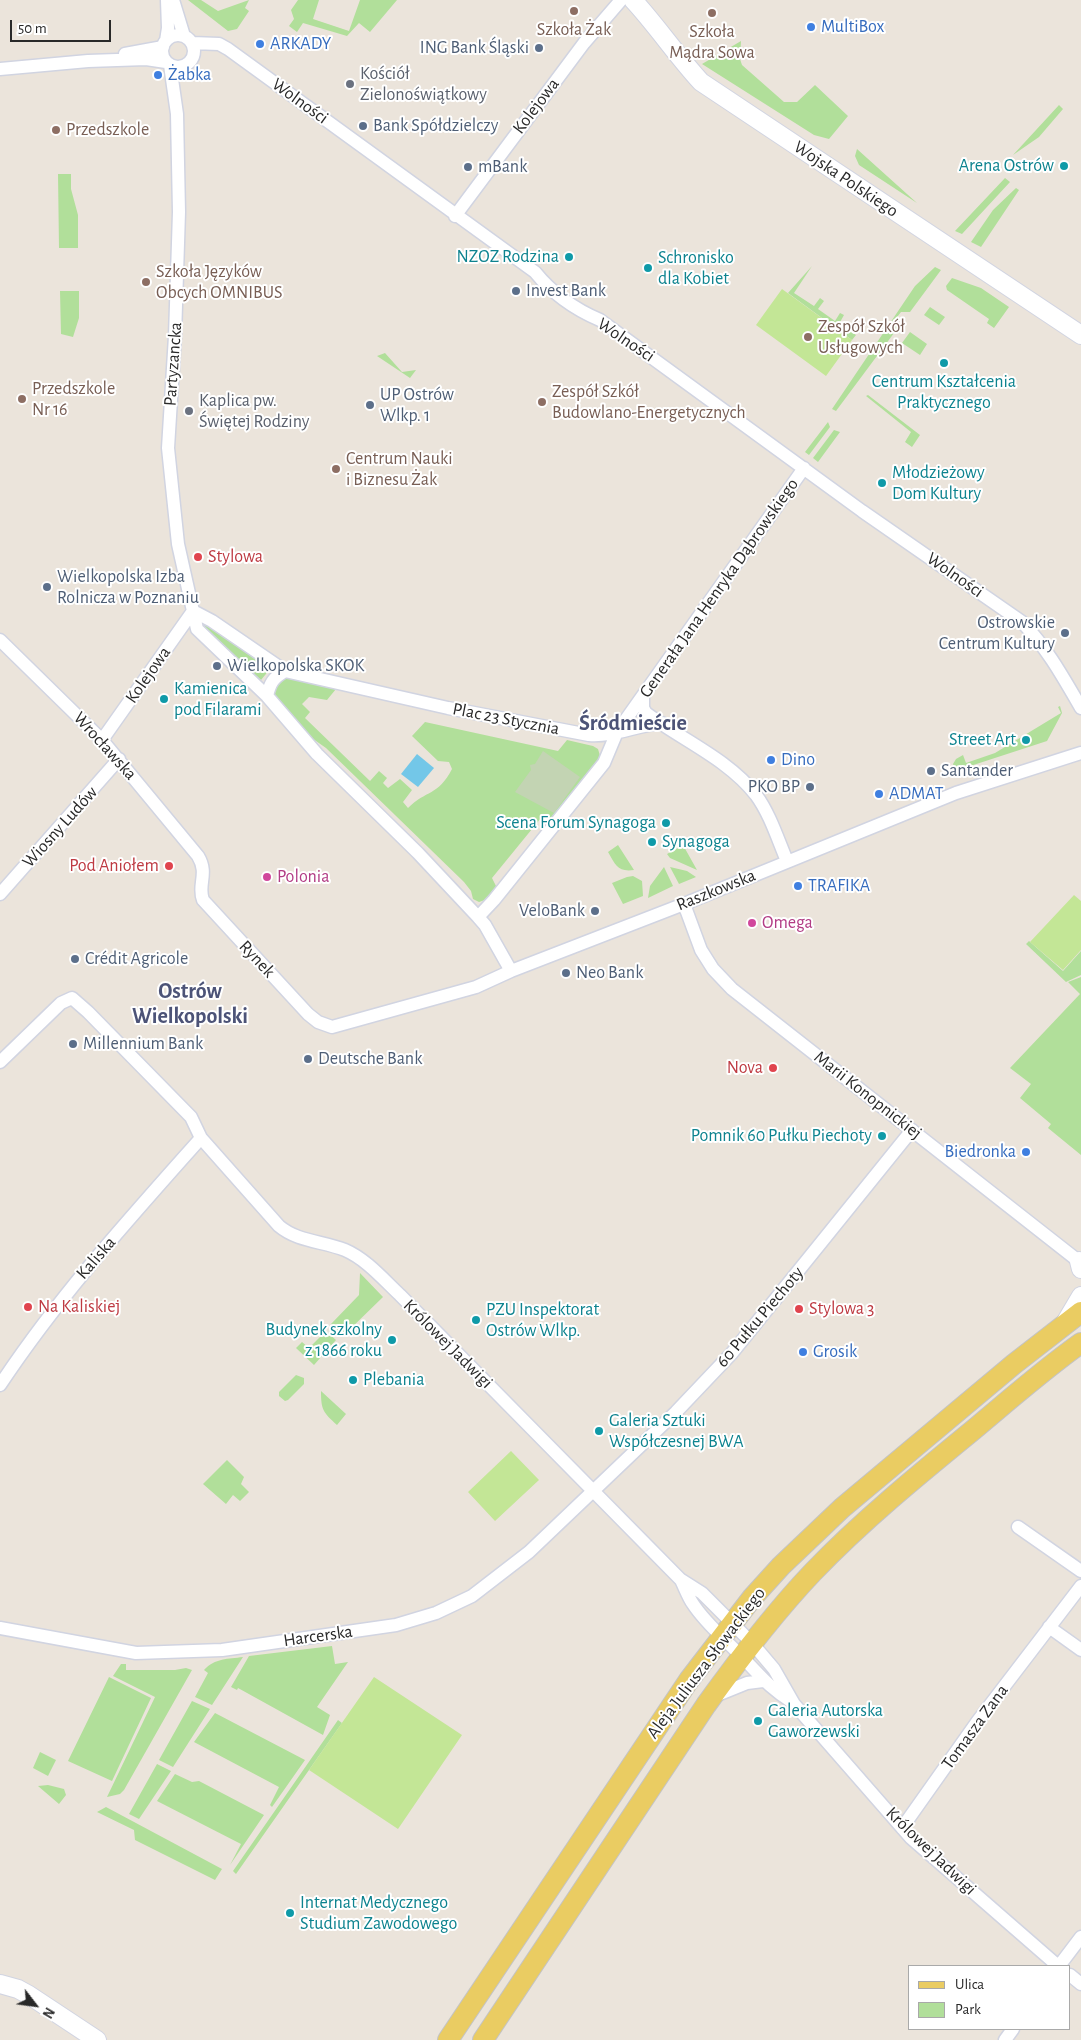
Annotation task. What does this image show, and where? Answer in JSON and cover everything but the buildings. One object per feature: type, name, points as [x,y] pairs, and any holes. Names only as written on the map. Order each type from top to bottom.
[{"type":"main road","name":"Wojska Polskiego","points":[[633,0],[646,13],[682,61],[701,82],[1081,335]]},
{"type":"main road","points":[[1064,1324],[1081,1296]]},
{"type":"main road","name":"Aleja Juliusza Słowackiego","points":[[448,2040],[684,1689],[727,1630],[781,1566],[842,1508],[1007,1369],[1081,1312]]},
{"type":"main road","name":"Aleja Juliusza Słowackiego","points":[[482,2040],[712,1697],[747,1649],[812,1573],[866,1520],[1080,1344]]},
{"type":"main road","points":[[0,1984],[18,1989],[79,2033],[97,2040]]},
{"type":"street","points":[[167,0],[168,28],[162,52],[168,63]]},
{"type":"street","points":[[0,69],[88,61],[146,59],[181,67],[193,58],[194,53],[173,0]]},
{"type":"street","name":"Kolejowa","points":[[455,216],[578,50],[621,0]]},
{"type":"street","points":[[88,61],[164,44],[174,36],[188,40]]},
{"type":"street","name":"Wolności","points":[[188,40],[223,46],[398,172],[455,216],[535,272],[546,287],[582,312],[600,320],[862,512],[1022,622],[1039,639],[1050,655],[1081,708]]},
{"type":"street","name":"Partyzancka","points":[[168,63],[177,114]]},
{"type":"street","name":"Partyzancka","points":[[186,65],[181,78],[177,114],[179,212],[176,312],[168,448],[178,544],[193,611]]},
{"type":"street","name":"Generała Jana Henryka Dąbrowskiego","points":[[617,732],[804,468]]},
{"type":"street","points":[[193,611],[197,629],[267,696],[317,754],[418,853],[478,917],[485,925],[511,971]]},
{"type":"street","name":"Kolejowa","points":[[102,740],[193,611]]},
{"type":"street","name":"Plac 23 Stycznia","points":[[193,611],[212,621],[285,671],[448,708],[589,736],[601,736],[662,723]]},
{"type":"street","name":"Wrocławska","points":[[0,640],[102,740],[201,860]]},
{"type":"street","points":[[267,696],[270,683],[275,676],[285,671]]},
{"type":"street","points":[[643,696],[644,710],[716,759],[746,783],[763,807],[787,861]]},
{"type":"street","points":[[478,917],[501,892],[604,763],[617,732]]},
{"type":"street","name":"Raszkowska","points":[[350,1023],[476,987],[511,971],[684,904],[956,793],[1081,753]]},
{"type":"street","name":"Wiosny Ludów","points":[[0,894],[119,759]]},
{"type":"street","name":"Rynek","points":[[201,860],[204,873],[201,889],[203,900],[308,1014],[320,1023],[333,1027],[350,1023]]},
{"type":"street","name":"Marii Konopnickiej","points":[[684,904],[701,950],[713,969],[732,989],[1081,1264]]},
{"type":"street","points":[[0,1062],[61,1002],[72,998],[191,1117],[200,1138]]},
{"type":"street","name":"60 Pułku Piechoty","points":[[594,1491],[676,1412],[732,1353],[912,1130]]},
{"type":"street","name":"Królowej Jadwigi","points":[[200,1138],[279,1226],[298,1238],[345,1250],[362,1260],[377,1274],[680,1579],[702,1594],[727,1630],[747,1649],[763,1681],[775,1692],[794,1704]]},
{"type":"street","name":"Kaliska","points":[[0,1385],[78,1278],[200,1138]]},
{"type":"street","name":"Harcerska","points":[[0,1628],[136,1653],[222,1650],[396,1625],[422,1619],[448,1609],[472,1596],[529,1552],[594,1491]]},
{"type":"street","points":[[1018,1527],[1081,1571]]},
{"type":"street","name":"Królowej Jadwigi","points":[[680,1579],[692,1603],[774,1669],[794,1704],[911,1838],[1057,1965]]},
{"type":"street","name":"Tomasza Zana","points":[[902,1828],[977,1722],[1081,1586]]},
{"type":"street","points":[[1049,1627],[1081,1650]]},
{"type":"street","points":[[712,1697],[747,1683],[763,1681]]},
{"type":"street","points":[[1059,1965],[1081,1938]]},
{"type":"street","points":[[1071,1976],[1081,1984]]},
{"type":"green space","points":[[188,0],[201,0],[218,11],[249,0],[245,8],[249,11],[237,29],[228,31]]},
{"type":"green space","points":[[298,0],[319,0],[313,19],[349,31],[360,0],[397,0],[370,32],[359,23],[347,36],[303,23],[297,32],[289,26],[294,19],[291,10]]},
{"type":"green space","points":[[741,41],[740,59],[742,65],[784,102],[797,102],[815,85],[848,116],[829,139],[814,135],[702,64]]},
{"type":"green space","points":[[1059,105],[1063,109],[1039,137],[1013,155]]},
{"type":"green space","points":[[857,149],[917,203],[859,165],[855,156]]},
{"type":"green space","points":[[58,174],[71,174],[71,189],[78,215],[78,248],[59,248]]},
{"type":"green space","points":[[1005,178],[1010,182],[962,234],[955,231]]},
{"type":"green space","points":[[1016,188],[1019,190],[981,247],[971,242],[993,210]]},
{"type":"green space","points":[[812,266],[794,293],[814,306],[820,298],[824,301],[818,309],[835,321],[840,313],[844,315],[839,324],[856,335],[852,340],[788,293]]},
{"type":"green space","points":[[935,267],[941,270],[910,312],[901,312],[894,321],[900,325],[836,411],[832,409],[915,286]]},
{"type":"green space","points":[[952,278],[981,288],[1009,307],[994,328],[987,323],[989,319],[947,290],[946,286]]},
{"type":"green space","points":[[782,289],[852,340],[826,376],[756,325]]},
{"type":"green space","points":[[60,291],[79,291],[79,318],[73,337],[61,334]]},
{"type":"green space","points":[[930,307],[945,317],[939,325],[924,315]]},
{"type":"green space","points":[[910,332],[927,344],[920,355],[902,343]]},
{"type":"green space","points":[[385,353],[402,372],[416,370],[410,378],[377,356]]},
{"type":"green space","points":[[868,395],[920,435],[912,447],[905,442],[911,432],[866,396]]},
{"type":"green space","points":[[828,422],[830,427],[809,455],[805,452]]},
{"type":"green space","points":[[834,430],[840,432],[818,462],[813,458]]},
{"type":"green space","points":[[203,619],[270,669],[261,680],[199,624]]},
{"type":"green space","points":[[287,676],[336,689],[327,700],[309,697],[302,704],[310,712],[305,718],[370,781],[379,771],[387,778],[383,783],[388,788],[400,779],[412,790],[403,802],[408,808],[442,784],[452,769],[449,762],[438,761],[412,736],[425,722],[558,751],[567,740],[593,746],[598,749],[601,759],[547,827],[541,818],[492,878],[497,888],[488,899],[479,902],[473,899],[471,891],[464,882],[326,748],[306,734],[274,696],[275,683]]},
{"type":"green space","points":[[1060,706],[1062,713],[1047,741],[955,771],[953,764],[956,759],[963,755],[966,763],[995,753],[1061,713],[1058,707]]},
{"type":"green space","points":[[543,751],[580,777],[554,813],[515,792],[531,770],[530,765],[535,764]]},
{"type":"green space","points":[[618,845],[634,870],[621,869],[613,861],[608,852]]},
{"type":"green space","points":[[683,845],[697,870],[670,858],[667,854]]},
{"type":"green space","points":[[664,867],[673,886],[648,898],[650,886]]},
{"type":"green space","points":[[670,867],[687,871],[696,877],[679,884]]},
{"type":"green space","points":[[633,876],[642,881],[643,896],[623,904],[612,883]]},
{"type":"green space","points":[[1074,895],[1081,901],[1081,950],[1063,970],[1030,942]]},
{"type":"green space","points":[[1029,941],[1063,971],[1081,951],[1081,975],[1066,982],[1026,944]]},
{"type":"green space","points":[[1081,977],[1081,1155],[1048,1128],[1051,1124],[1020,1098],[1031,1084],[1010,1068],[1080,994],[1068,982]]},
{"type":"green space","points":[[360,1273],[383,1297],[343,1336],[331,1324],[359,1295]]},
{"type":"green space","points":[[326,1331],[336,1340],[314,1365],[296,1348],[302,1342],[309,1348]]},
{"type":"green space","points":[[296,1375],[304,1378],[304,1384],[285,1401],[279,1396],[279,1392]]},
{"type":"green space","points":[[321,1391],[346,1414],[337,1425],[324,1410]]},
{"type":"green space","points":[[511,1451],[539,1480],[495,1521],[468,1492]]},
{"type":"green space","points":[[227,1460],[244,1477],[241,1484],[249,1492],[240,1501],[233,1495],[226,1504],[203,1484]]},
{"type":"green space","points":[[332,1646],[335,1664],[348,1662],[317,1707],[330,1715],[323,1735],[238,1688],[237,1690],[231,1687],[249,1656]]},
{"type":"green space","points":[[243,1657],[212,1705],[195,1697],[208,1673],[204,1670],[208,1666],[222,1660]]},
{"type":"green space","points":[[121,1664],[126,1664],[126,1670],[175,1670],[186,1668],[192,1670],[124,1790],[120,1794],[107,1797],[155,1697],[113,1676]]},
{"type":"green space","points":[[109,1677],[151,1698],[112,1781],[68,1761]]},
{"type":"green space","points":[[374,1677],[462,1735],[398,1829],[309,1770]]},
{"type":"green space","points":[[192,1701],[210,1709],[173,1767],[159,1760]]},
{"type":"green space","points":[[215,1713],[305,1760],[272,1807],[270,1805],[279,1787],[194,1742]]},
{"type":"green space","points":[[338,1720],[342,1723],[236,1874],[233,1871]]},
{"type":"green space","points":[[40,1752],[56,1760],[48,1776],[33,1768]]},
{"type":"green space","points":[[157,1764],[171,1771],[139,1819],[129,1814]]},
{"type":"green space","points":[[175,1774],[192,1782],[199,1781],[264,1815],[230,1865],[241,1844],[157,1801]]},
{"type":"green space","points":[[48,1785],[64,1789],[66,1795],[59,1804],[38,1786]]},
{"type":"green space","points":[[106,1807],[222,1869],[215,1880],[135,1840],[134,1830],[97,1812]]},
{"type":"water","points":[[417,754],[434,768],[418,787],[401,774]]},
{"type":"place","name":"Szkoła Żak","points":[[574,11]]},
{"type":"place","name":"Szkoła Mądra Sowa","points":[[712,13]]},
{"type":"place","name":"MultiBox","points":[[811,27]]},
{"type":"place","name":"ARKADY","points":[[260,44]]},
{"type":"place","name":"ING Bank Śląski","points":[[539,48]]},
{"type":"place","name":"Żabka","points":[[158,75]]},
{"type":"place","name":"Kościół Zielonoświątkowy","points":[[350,84]]},
{"type":"place","name":"Bank Spółdzielczy","points":[[363,126]]},
{"type":"place","name":"Przedszkole","points":[[56,130]]},
{"type":"place","name":"Arena Ostrów","points":[[1064,166]]},
{"type":"place","name":"mBank","points":[[468,167]]},
{"type":"place","name":"NZOZ Rodzina","points":[[569,257]]},
{"type":"place","name":"Schronisko dla Kobiet","points":[[648,268]]},
{"type":"place","name":"Szkoła Języków Obcych OMNIBUS","points":[[146,282]]},
{"type":"place","name":"Invest Bank","points":[[516,291]]},
{"type":"place","name":"Zespół Szkół Usługowych","points":[[808,337]]},
{"type":"place","name":"Centrum Kształcenia Praktycznego","points":[[944,363]]},
{"type":"place","name":"Przedszkole Nr 16","points":[[22,399]]},
{"type":"place","name":"Zespół Szkół Budowlano-Energetycznych","points":[[542,402]]},
{"type":"place","name":"UP Ostrów Wlkp. 1","points":[[370,405]]},
{"type":"place","name":"Kaplica pw. Świętej Rodziny","points":[[189,411]]},
{"type":"place","name":"Centrum Nauki i Biznesu Żak","points":[[336,469]]},
{"type":"place","name":"Młodzieżowy Dom Kultury","points":[[882,483]]},
{"type":"place","name":"Stylowa","points":[[198,557]]},
{"type":"place","name":"Wielkopolska Izba Rolnicza w Poznaniu","points":[[47,587]]},
{"type":"place","name":"Ostrowskie Centrum Kultury","points":[[1065,633]]},
{"type":"place","name":"Wielkopolska SKOK","points":[[217,666]]},
{"type":"place","name":"Kamienica pod Filarami","points":[[164,699]]},
{"type":"place","name":"Street Art","points":[[1026,740]]},
{"type":"place","name":"Dino","points":[[771,760]]},
{"type":"place","name":"Santander","points":[[931,771]]},
{"type":"place","name":"PKO BP","points":[[810,787]]},
{"type":"place","name":"ADMAT","points":[[879,794]]},
{"type":"place","name":"Scena Forum Synagoga","points":[[666,823]]},
{"type":"place","name":"Synagoga","points":[[652,842]]},
{"type":"place","name":"Pod Aniołem","points":[[169,866]]},
{"type":"place","name":"Polonia","points":[[267,877]]},
{"type":"place","name":"TRAFIKA","points":[[798,886]]},
{"type":"place","name":"VeloBank","points":[[595,911]]},
{"type":"place","name":"Omega","points":[[752,923]]},
{"type":"place","name":"Crédit Agricole","points":[[75,959]]},
{"type":"place","name":"Neo Bank","points":[[566,973]]},
{"type":"place","name":"Millennium Bank","points":[[73,1044]]},
{"type":"place","name":"Deutsche Bank","points":[[308,1059]]},
{"type":"place","name":"Nova","points":[[773,1068]]},
{"type":"place","name":"Pomnik 60 Pułku Piechoty","points":[[882,1136]]},
{"type":"place","name":"Biedronka","points":[[1026,1152]]},
{"type":"place","name":"Na Kaliskiej","points":[[28,1307]]},
{"type":"place","name":"Stylowa 3","points":[[799,1309]]},
{"type":"place","name":"PZU Inspektorat Ostrów Wlkp.","points":[[476,1320]]},
{"type":"place","name":"Budynek szkolny z 1866 roku","points":[[392,1340]]},
{"type":"place","name":"Grosik","points":[[803,1352]]},
{"type":"place","name":"Plebania","points":[[353,1380]]},
{"type":"place","name":"Galeria Sztuki Współczesnej BWA","points":[[599,1431]]},
{"type":"place","name":"Galeria Autorska Gaworzewski","points":[[758,1721]]},
{"type":"place","name":"Internat Medycznego Studium Zawodowego","points":[[290,1913]]},
{"type":"district","name":"Śródmieście","points":[[633,723]]},
{"type":"district","name":"Ostrów Wielkopolski","points":[[190,1004]]}]
